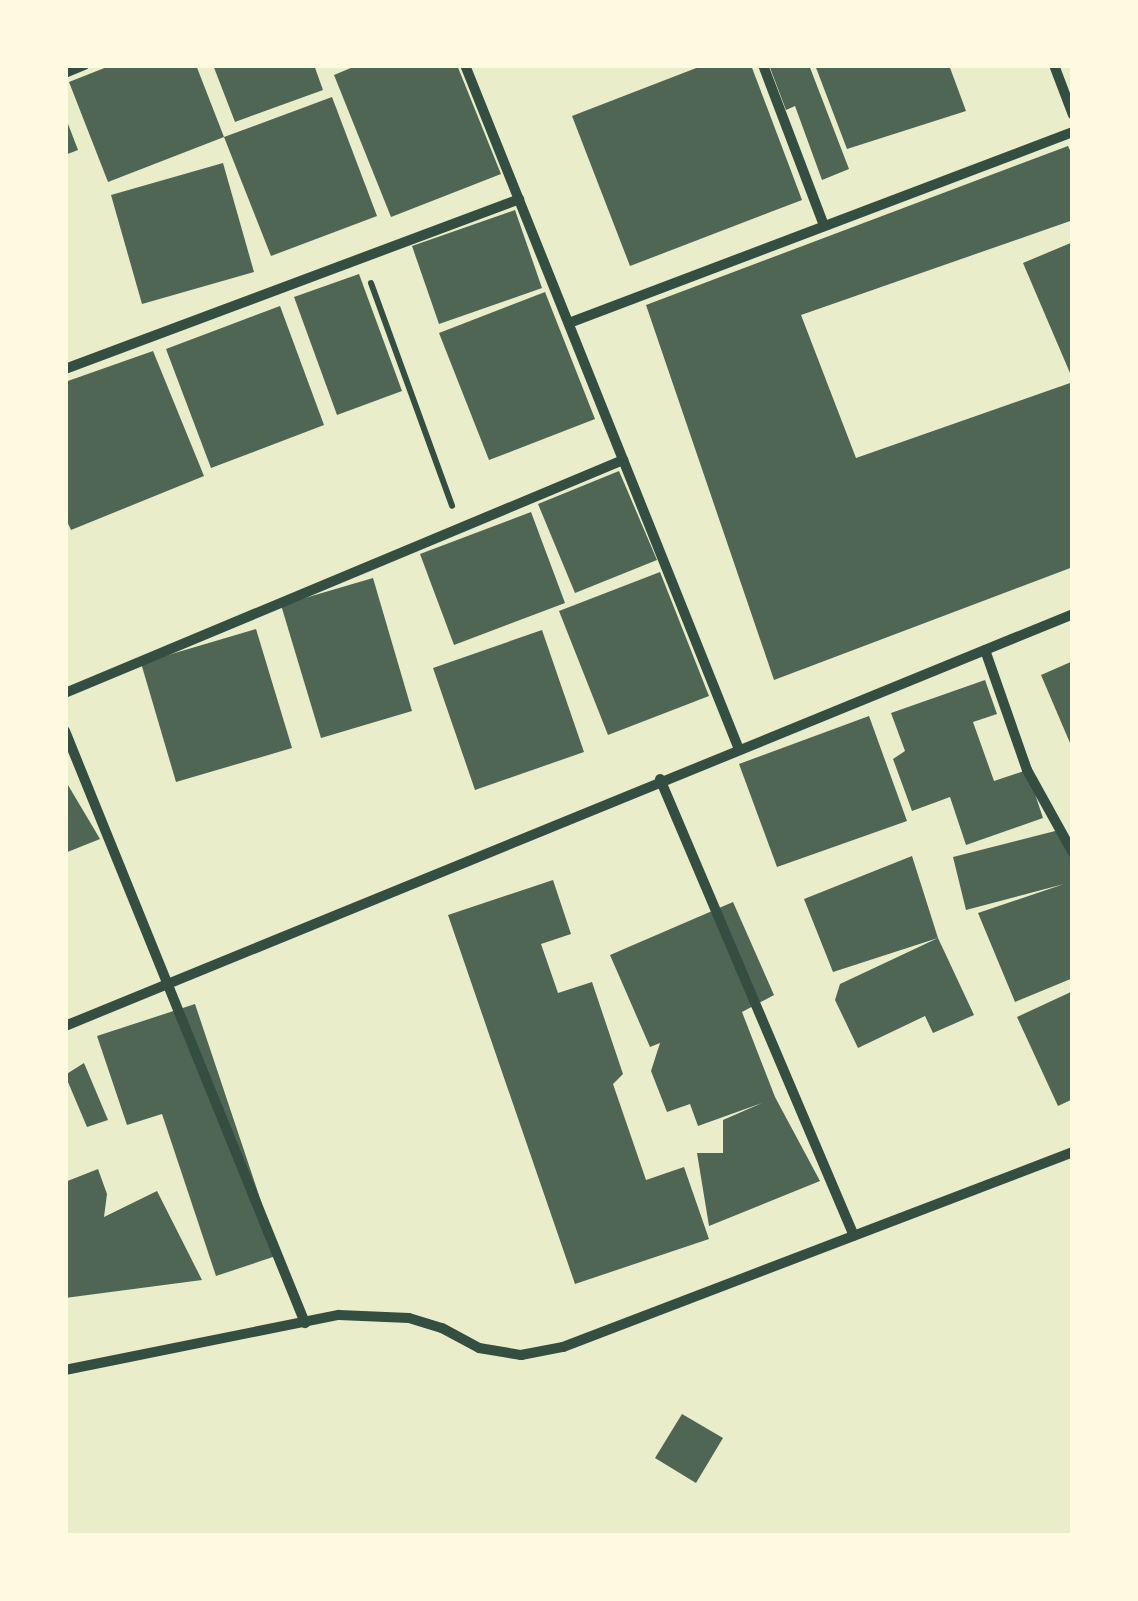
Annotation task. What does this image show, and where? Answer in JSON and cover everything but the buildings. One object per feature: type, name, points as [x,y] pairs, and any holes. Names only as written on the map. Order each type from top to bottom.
[{"type":"street","points":[[65,73],[84,65]]},
{"type":"street","points":[[465,65],[738,747]]},
{"type":"street","points":[[763,65],[824,226]]},
{"type":"street","points":[[1054,65],[1073,115]]},
{"type":"street","points":[[568,323],[1073,132]]},
{"type":"street","points":[[65,369],[518,199]]},
{"type":"street","points":[[65,693],[623,460]]},
{"type":"street","points":[[65,1026],[738,747],[1073,614]]},
{"type":"street","points":[[985,650],[1027,770],[1073,853]]},
{"type":"street","points":[[65,731],[305,1323]]},
{"type":"street","points":[[660,779],[854,1236]]},
{"type":"street","points":[[65,1370],[339,1315],[409,1318],[442,1328],[479,1348],[521,1354],[563,1348],[1073,1152]]},
{"type":"path","points":[[362,258],[460,528]]}]
